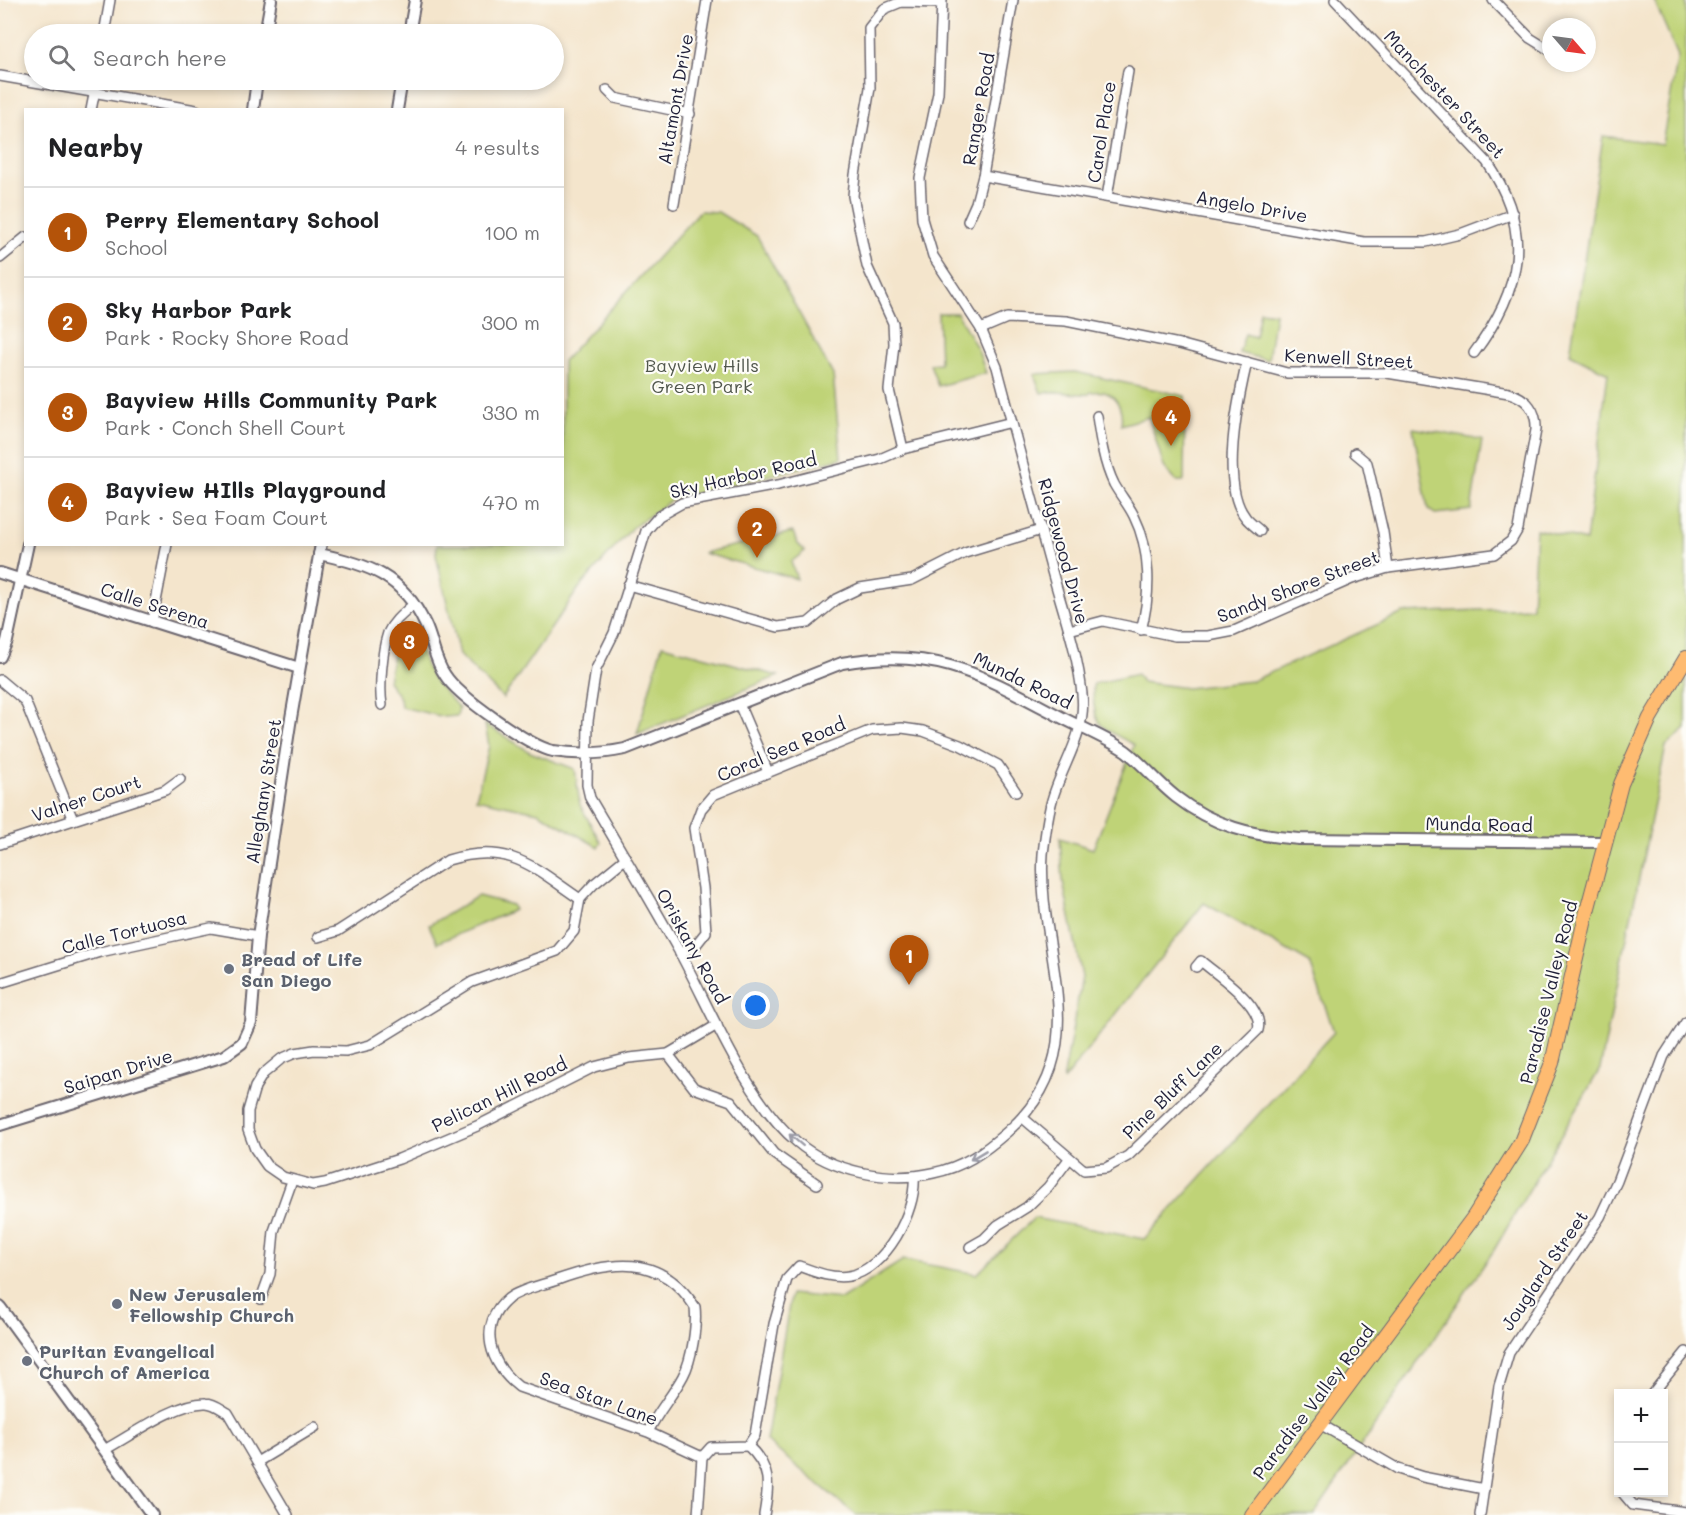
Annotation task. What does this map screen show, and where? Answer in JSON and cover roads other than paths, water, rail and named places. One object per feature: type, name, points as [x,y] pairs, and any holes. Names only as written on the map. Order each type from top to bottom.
[{"type":"main road","name":"Paradise Valley Road","points":[[1252,1515],[1473,1218],[1521,1142],[1552,1063],[1604,842],[1622,784],[1650,718],[1686,658]]},
{"type":"street","points":[[106,24],[110,0]]},
{"type":"street","points":[[267,24],[271,0]]},
{"type":"street","points":[[411,24],[415,0]]},
{"type":"street","name":"Altamont Drive","points":[[674,204],[707,0]]},
{"type":"street","name":"Ranger Road","points":[[968,221],[976,203],[983,176],[1013,0]]},
{"type":"street","name":"Manchester Street","points":[[1335,0],[1487,162],[1500,180],[1513,214],[1517,249],[1512,286],[1496,322],[1474,353]]},
{"type":"street","points":[[1493,0],[1530,38],[1542,45]]},
{"type":"street","points":[[903,449],[889,390],[894,345],[893,323],[870,277],[862,249],[853,196],[870,88],[869,28],[884,9],[901,2],[942,2]]},
{"type":"street","name":"Ridgewood Drive","points":[[942,2],[938,93],[922,164],[920,206],[925,232],[933,256],[981,329],[997,367],[1069,630],[1083,697],[1080,727],[1071,756],[1051,801],[1043,853],[1043,876],[1060,997],[1058,1041],[1053,1062],[1039,1094],[1023,1118]]},
{"type":"street","name":"Carol Place","points":[[1107,198],[1128,71]]},
{"type":"street","points":[[0,75],[24,79]]},
{"type":"street","points":[[84,90],[185,108]]},
{"type":"street","points":[[253,108],[256,90]]},
{"type":"street","points":[[397,108],[400,90]]},
{"type":"street","points":[[607,90],[615,98],[690,114]]},
{"type":"street","points":[[91,108],[95,92]]},
{"type":"street","name":"Angelo Drive","points":[[983,176],[1364,242],[1426,242],[1460,234],[1513,214]]},
{"type":"street","points":[[0,258],[24,239]]},
{"type":"street","name":"Kenwell Street","points":[[981,329],[1006,318],[1066,321],[1170,342],[1287,373],[1387,373],[1509,393],[1528,404],[1535,416],[1536,430],[1518,529],[1515,535],[1494,554],[1432,561]]},
{"type":"street","points":[[1247,362],[1237,403],[1233,466],[1240,506],[1245,518],[1260,531]]},
{"type":"street","points":[[1097,416],[1113,482],[1135,517],[1145,551],[1147,607],[1141,630]]},
{"type":"street","name":"Sky Harbor Road","points":[[587,754],[590,694],[596,669],[614,633],[646,531],[658,516],[674,506],[820,474],[880,459],[903,449],[1012,422]]},
{"type":"street","points":[[1355,453],[1368,463],[1383,532],[1388,568]]},
{"type":"street","points":[[628,585],[778,627],[808,623],[837,599],[860,588],[912,580],[964,553],[1041,530]]},
{"type":"street","points":[[0,657],[8,641],[28,546]]},
{"type":"street","points":[[152,622],[167,546]]},
{"type":"street","name":"Munda Road","points":[[320,549],[376,570],[397,585],[414,604],[426,625],[445,675],[464,697],[528,740],[550,751],[587,754],[625,749],[842,663],[870,658],[909,657],[964,669],[1080,727],[1125,751],[1177,798],[1215,822],[1251,835],[1299,838],[1604,842]]},
{"type":"street","name":"Alleghany Street","points":[[242,1043],[250,1023],[258,936],[299,668],[320,549]]},
{"type":"street","name":"Sandy Shore Street","points":[[1069,630],[1103,621],[1175,636],[1208,636],[1234,631],[1352,579],[1388,568],[1432,561]]},
{"type":"street","name":"Calle Serena","points":[[0,573],[299,668]]},
{"type":"street","points":[[382,705],[379,692],[388,633],[396,620],[414,604]]},
{"type":"street","points":[[0,680],[25,701],[73,820]]},
{"type":"street","points":[[740,704],[768,772]]},
{"type":"street","name":"Coral Sea Road","points":[[680,954],[695,946],[706,933],[694,828],[701,809],[713,795],[872,730],[902,728],[923,731],[960,745],[998,765],[1016,792]]},
{"type":"street","name":"Oriskany Road","points":[[587,754],[587,785],[590,798],[680,954],[766,1111],[798,1143],[853,1171],[888,1177],[914,1176],[944,1171],[972,1159],[985,1152],[1023,1118]]},
{"type":"street","name":"Valner Court","points":[[0,844],[165,790],[180,779]]},
{"type":"street","points":[[318,937],[338,932],[448,861],[467,855],[489,852],[520,859],[580,899]]},
{"type":"street","points":[[261,1299],[270,1274],[274,1231],[292,1181],[267,1166],[255,1149],[248,1131],[249,1101],[267,1070],[295,1053],[314,1050],[346,1051],[370,1045],[472,982],[548,957],[562,946],[574,931],[580,899],[594,884],[626,858]]},
{"type":"street","name":"Calle Tortuosa","points":[[0,983],[100,952],[211,928],[258,936]]},
{"type":"street","name":"Pine Bluff Lane","points":[[1023,1118],[1084,1170],[1106,1168],[1121,1161],[1258,1030],[1259,1019],[1253,1007],[1201,961],[1196,968]]},
{"type":"street","name":"Jouglard Street","points":[[1480,1515],[1499,1386],[1509,1353],[1600,1217],[1617,1181],[1664,1056],[1686,1022]]},
{"type":"street","name":"Pelican Hill Road","points":[[292,1181],[313,1185],[325,1183],[399,1159],[477,1126],[594,1067],[629,1058],[668,1054],[717,1025]]},
{"type":"street","name":"Saipan Drive","points":[[0,1125],[224,1056],[242,1043]]},
{"type":"street","points":[[668,1054],[694,1088],[731,1101],[774,1154],[817,1184]]},
{"type":"street","points":[[970,1247],[984,1239],[998,1224],[1027,1207],[1048,1187],[1069,1159]]},
{"type":"street","points":[[748,1446],[755,1435],[774,1324],[787,1278],[799,1266],[839,1277],[859,1273],[871,1266],[907,1218],[913,1201],[914,1176]]},
{"type":"street","name":"Sea Star Lane","points":[[648,1432],[684,1374],[696,1317],[695,1306],[688,1294],[667,1276],[642,1267],[608,1264],[510,1297],[492,1322],[489,1345],[494,1359],[506,1377],[519,1387],[648,1432],[702,1457]]},
{"type":"street","points":[[0,1307],[106,1449],[152,1515]]},
{"type":"street","points":[[1657,1389],[1683,1362],[1686,1352]]},
{"type":"street","points":[[106,1449],[187,1406],[206,1403],[215,1405],[228,1413],[288,1515]]},
{"type":"street","points":[[1320,1424],[1398,1468],[1423,1477],[1484,1489]]},
{"type":"street","points":[[257,1462],[315,1427]]},
{"type":"street","points":[[698,1515],[702,1457],[711,1447],[748,1446],[761,1458],[769,1483],[764,1515]]},
{"type":"street","points":[[1626,1497],[1633,1505],[1686,1512]]},
{"type":"place","name":"Bayview HIlls Playground","points":[[1171,446]]},
{"type":"place","name":"Sky Harbor Park","points":[[757,558]]},
{"type":"place","name":"Bayview Hills Community Park","points":[[409,671]]},
{"type":"place","name":"Bread of Life San Diego","points":[[229,969]]},
{"type":"place","name":"Perry Elementary School","points":[[909,985]]},
{"type":"place","name":"New Jerusalem Fellowship Church","points":[[117,1304]]},
{"type":"place","name":"Puritan Evangelical Church of America","points":[[27,1361]]},
{"type":"park label","name":"Bayview Hills Green Park","points":[[702,376]]}]
